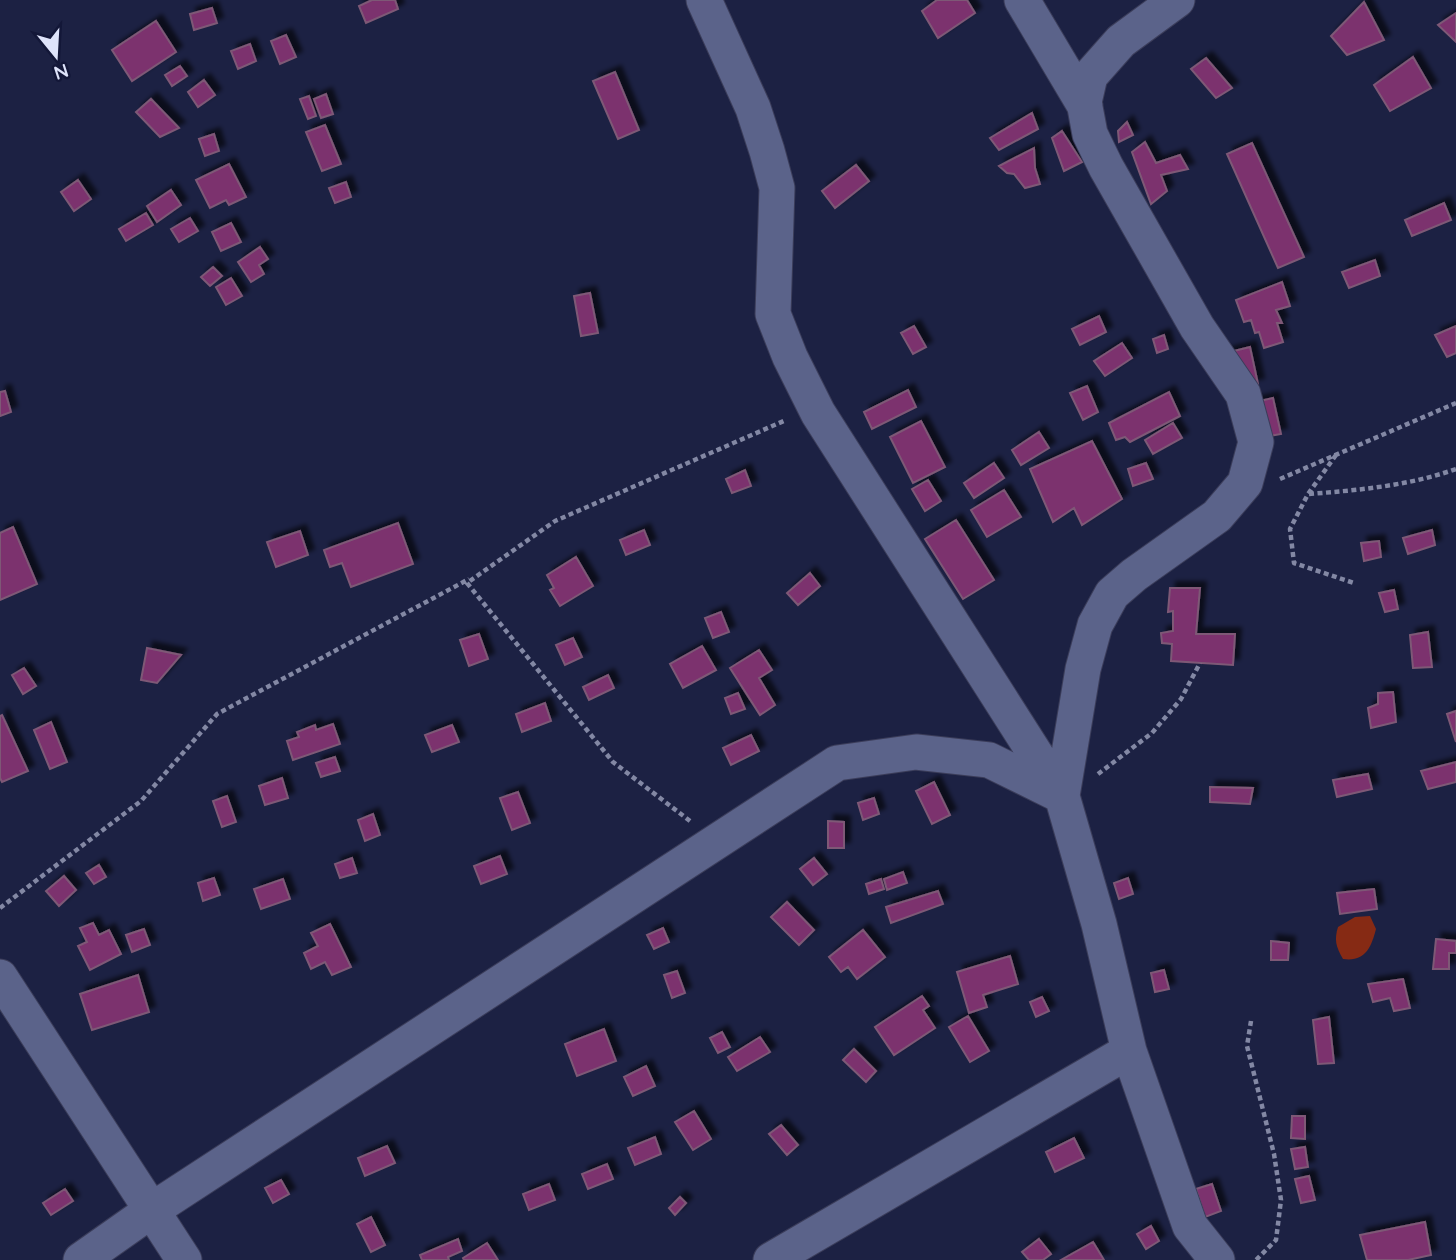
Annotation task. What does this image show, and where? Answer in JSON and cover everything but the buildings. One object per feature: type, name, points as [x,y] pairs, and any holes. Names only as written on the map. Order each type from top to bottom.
[{"type":"street","points":[[704,0],[753,108],[777,188],[774,314],[790,357],[816,407],[1062,796],[1099,924],[1129,1051],[1190,1226],[1217,1260]]},
{"type":"street","points":[[1023,0],[1085,106]]},
{"type":"street","points":[[1062,796],[1083,669],[1095,625],[1112,594],[1134,575],[1217,516],[1245,483],[1255,442],[1243,394],[1197,327],[1106,167],[1090,134],[1085,106],[1090,76],[1121,41],[1177,0]]},
{"type":"street","points":[[81,1260],[152,1210],[836,763],[916,752],[989,760],[1062,796]]},
{"type":"street","points":[[0,977],[184,1260]]},
{"type":"street","points":[[771,1260],[1129,1051]]},
{"type":"path","points":[[1231,499],[1456,402]]},
{"type":"path","points":[[717,841],[613,762],[467,583],[555,521],[816,407]]},
{"type":"path","points":[[1337,454],[1308,494],[1290,529],[1294,563],[1354,583]]},
{"type":"path","points":[[1308,494],[1424,480],[1456,469]]},
{"type":"path","points":[[0,908],[141,801],[217,714],[479,574]]},
{"type":"path","points":[[1062,796],[1089,782],[1152,733],[1181,699],[1200,663]]},
{"type":"path","points":[[1251,1021],[1247,1046],[1274,1154],[1281,1200],[1276,1240],[1256,1260]]},
{"type":"shaded area","points":[[1370,916],[1376,929],[1369,948],[1362,956],[1343,959],[1336,943],[1338,927],[1355,917]]}]
